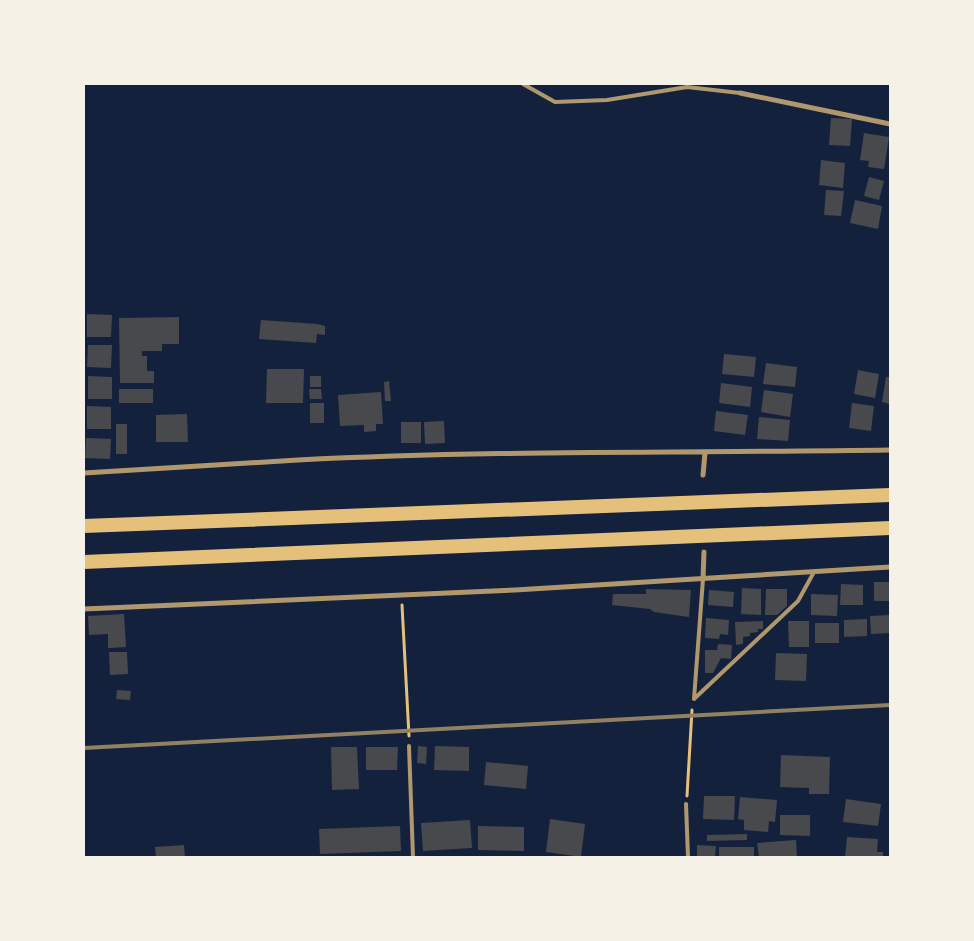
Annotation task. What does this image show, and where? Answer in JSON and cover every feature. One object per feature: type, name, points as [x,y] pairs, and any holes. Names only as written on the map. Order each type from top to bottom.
[{"type":"highway","points":[[84,526],[890,494]]},
{"type":"highway","points":[[84,562],[890,528]]},
{"type":"street","points":[[740,93],[890,124]]},
{"type":"street","points":[[84,473],[299,460],[577,452],[705,453],[890,450]]},
{"type":"street","points":[[703,475],[705,453]]},
{"type":"street","points":[[702,579],[704,552]]},
{"type":"street","points":[[84,609],[401,595],[890,567]]},
{"type":"lane","points":[[523,84],[556,102],[607,100],[687,86],[740,93]]},
{"type":"lane","points":[[694,699],[798,601],[814,572]]},
{"type":"lane","points":[[694,699],[702,579]]},
{"type":"lane","points":[[410,746],[413,857]]},
{"type":"lane","points":[[686,804],[688,857]]},
{"type":"path","points":[[401,595],[410,746]]},
{"type":"path","points":[[686,804],[694,699]]},
{"type":"building","points":[[831,118],[852,119],[850,146],[829,145]]},
{"type":"building","points":[[864,133],[889,137],[884,169],[868,167],[869,161],[860,160]]},
{"type":"building","points":[[821,160],[845,163],[843,188],[819,185]]},
{"type":"building","points":[[869,177],[884,181],[879,200],[864,196]]},
{"type":"building","points":[[826,190],[844,191],[841,216],[824,215]]},
{"type":"building","points":[[855,200],[882,206],[878,229],[850,223]]},
{"type":"building","points":[[87,314],[112,315],[111,337],[87,337]]},
{"type":"building","points":[[179,317],[179,344],[162,344],[162,351],[142,351],[142,356],[147,356],[147,371],[154,371],[154,383],[120,383],[119,318]]},
{"type":"building","points":[[261,320],[317,324],[325,326],[325,335],[317,334],[316,343],[259,339]]},
{"type":"building","points":[[88,345],[112,345],[111,368],[87,367]]},
{"type":"building","points":[[724,354],[756,357],[754,377],[722,374]]},
{"type":"building","points":[[766,363],[797,367],[795,387],[763,384]]},
{"type":"building","points":[[267,369],[304,369],[303,403],[266,403]]},
{"type":"building","points":[[858,370],[879,374],[875,398],[854,394]]},
{"type":"building","points":[[88,376],[112,377],[112,399],[88,399]]},
{"type":"building","points":[[310,376],[321,376],[321,387],[310,387]]},
{"type":"building","points":[[886,377],[890,377],[890,404],[882,402]]},
{"type":"building","points":[[389,381],[391,401],[385,401],[384,382]]},
{"type":"building","points":[[721,383],[752,387],[750,407],[719,403]]},
{"type":"building","points":[[119,389],[153,389],[153,403],[119,403]]},
{"type":"building","points":[[309,389],[321,389],[322,399],[310,399]]},
{"type":"building","points":[[764,390],[793,394],[790,417],[761,412]]},
{"type":"building","points":[[381,392],[383,424],[376,424],[376,431],[364,432],[364,425],[340,426],[338,395]]},
{"type":"building","points":[[310,403],[324,403],[324,423],[310,423]]},
{"type":"building","points":[[852,403],[874,406],[871,431],[849,428]]},
{"type":"building","points":[[87,406],[111,407],[111,429],[87,429]]},
{"type":"building","points":[[716,411],[748,415],[745,435],[714,431]]},
{"type":"building","points":[[187,414],[188,442],[156,442],[156,415]]},
{"type":"building","points":[[759,417],[790,420],[788,441],[757,439]]},
{"type":"building","points":[[444,421],[445,443],[425,444],[424,422]]},
{"type":"building","points":[[401,422],[421,422],[421,443],[401,443]]},
{"type":"building","points":[[116,424],[127,424],[127,454],[116,454]]},
{"type":"building","points":[[86,438],[111,439],[110,459],[85,458]]},
{"type":"building","points":[[874,582],[890,582],[890,601],[874,601]]},
{"type":"building","points":[[841,584],[863,585],[863,605],[840,605]]},
{"type":"building","points":[[742,588],[761,589],[761,615],[741,614]]},
{"type":"building","points":[[646,589],[691,590],[689,617],[654,612],[650,609],[612,605],[613,594],[646,594]]},
{"type":"building","points":[[766,589],[787,589],[787,606],[777,615],[765,615]]},
{"type":"building","points":[[709,590],[734,592],[733,607],[708,605]]},
{"type":"building","points":[[811,594],[838,595],[837,616],[811,615]]},
{"type":"building","points":[[124,614],[126,647],[108,648],[108,634],[89,635],[88,616]]},
{"type":"building","points":[[890,615],[890,633],[871,634],[870,616]]},
{"type":"building","points":[[706,618],[729,620],[728,635],[720,634],[719,639],[705,638]]},
{"type":"building","points":[[867,619],[867,636],[844,637],[844,620]]},
{"type":"building","points":[[763,621],[763,629],[758,629],[758,632],[750,633],[750,636],[743,637],[743,644],[736,645],[735,622]]},
{"type":"building","points":[[788,621],[809,621],[809,647],[789,647]]},
{"type":"building","points":[[815,623],[839,623],[839,643],[815,643]]},
{"type":"building","points":[[718,644],[732,645],[731,659],[721,658],[713,673],[705,673],[705,650],[717,650]]},
{"type":"building","points":[[109,652],[127,652],[128,674],[110,675]]},
{"type":"building","points":[[776,653],[807,654],[806,681],[775,680]]},
{"type":"building","points":[[117,690],[131,691],[130,700],[116,699]]},
{"type":"building","points":[[418,746],[427,747],[426,764],[417,763]]},
{"type":"building","points":[[435,746],[469,747],[469,771],[434,770]]},
{"type":"building","points":[[331,747],[357,747],[359,789],[332,790]]},
{"type":"building","points":[[366,747],[398,747],[397,770],[366,770]]},
{"type":"building","points":[[781,755],[830,757],[829,794],[809,794],[809,788],[780,787]]},
{"type":"building","points":[[486,762],[528,766],[526,789],[484,785]]},
{"type":"building","points":[[704,796],[735,796],[734,820],[703,819]]},
{"type":"building","points":[[740,797],[777,800],[775,822],[769,821],[768,832],[744,830],[744,820],[738,819]]},
{"type":"building","points":[[846,799],[881,804],[878,826],[843,822]]},
{"type":"building","points":[[780,815],[810,815],[810,836],[780,835]]},
{"type":"building","points":[[550,819],[585,824],[581,857],[546,852]]},
{"type":"building","points":[[470,820],[472,848],[423,851],[421,823]]},
{"type":"building","points":[[400,826],[401,851],[320,854],[319,829]]},
{"type":"building","points":[[478,826],[524,827],[524,851],[478,850]]},
{"type":"building","points":[[747,834],[747,840],[707,841],[707,835]]},
{"type":"building","points":[[847,837],[878,839],[877,852],[883,852],[883,857],[845,857]]},
{"type":"building","points":[[796,840],[797,857],[759,857],[757,843]]},
{"type":"building","points":[[184,845],[185,857],[156,857],[155,847]]},
{"type":"building","points":[[697,845],[716,846],[715,857],[697,857]]},
{"type":"building","points":[[719,847],[754,847],[754,857],[719,857]]},
{"type":"railway","points":[[84,748],[890,705]]}]
